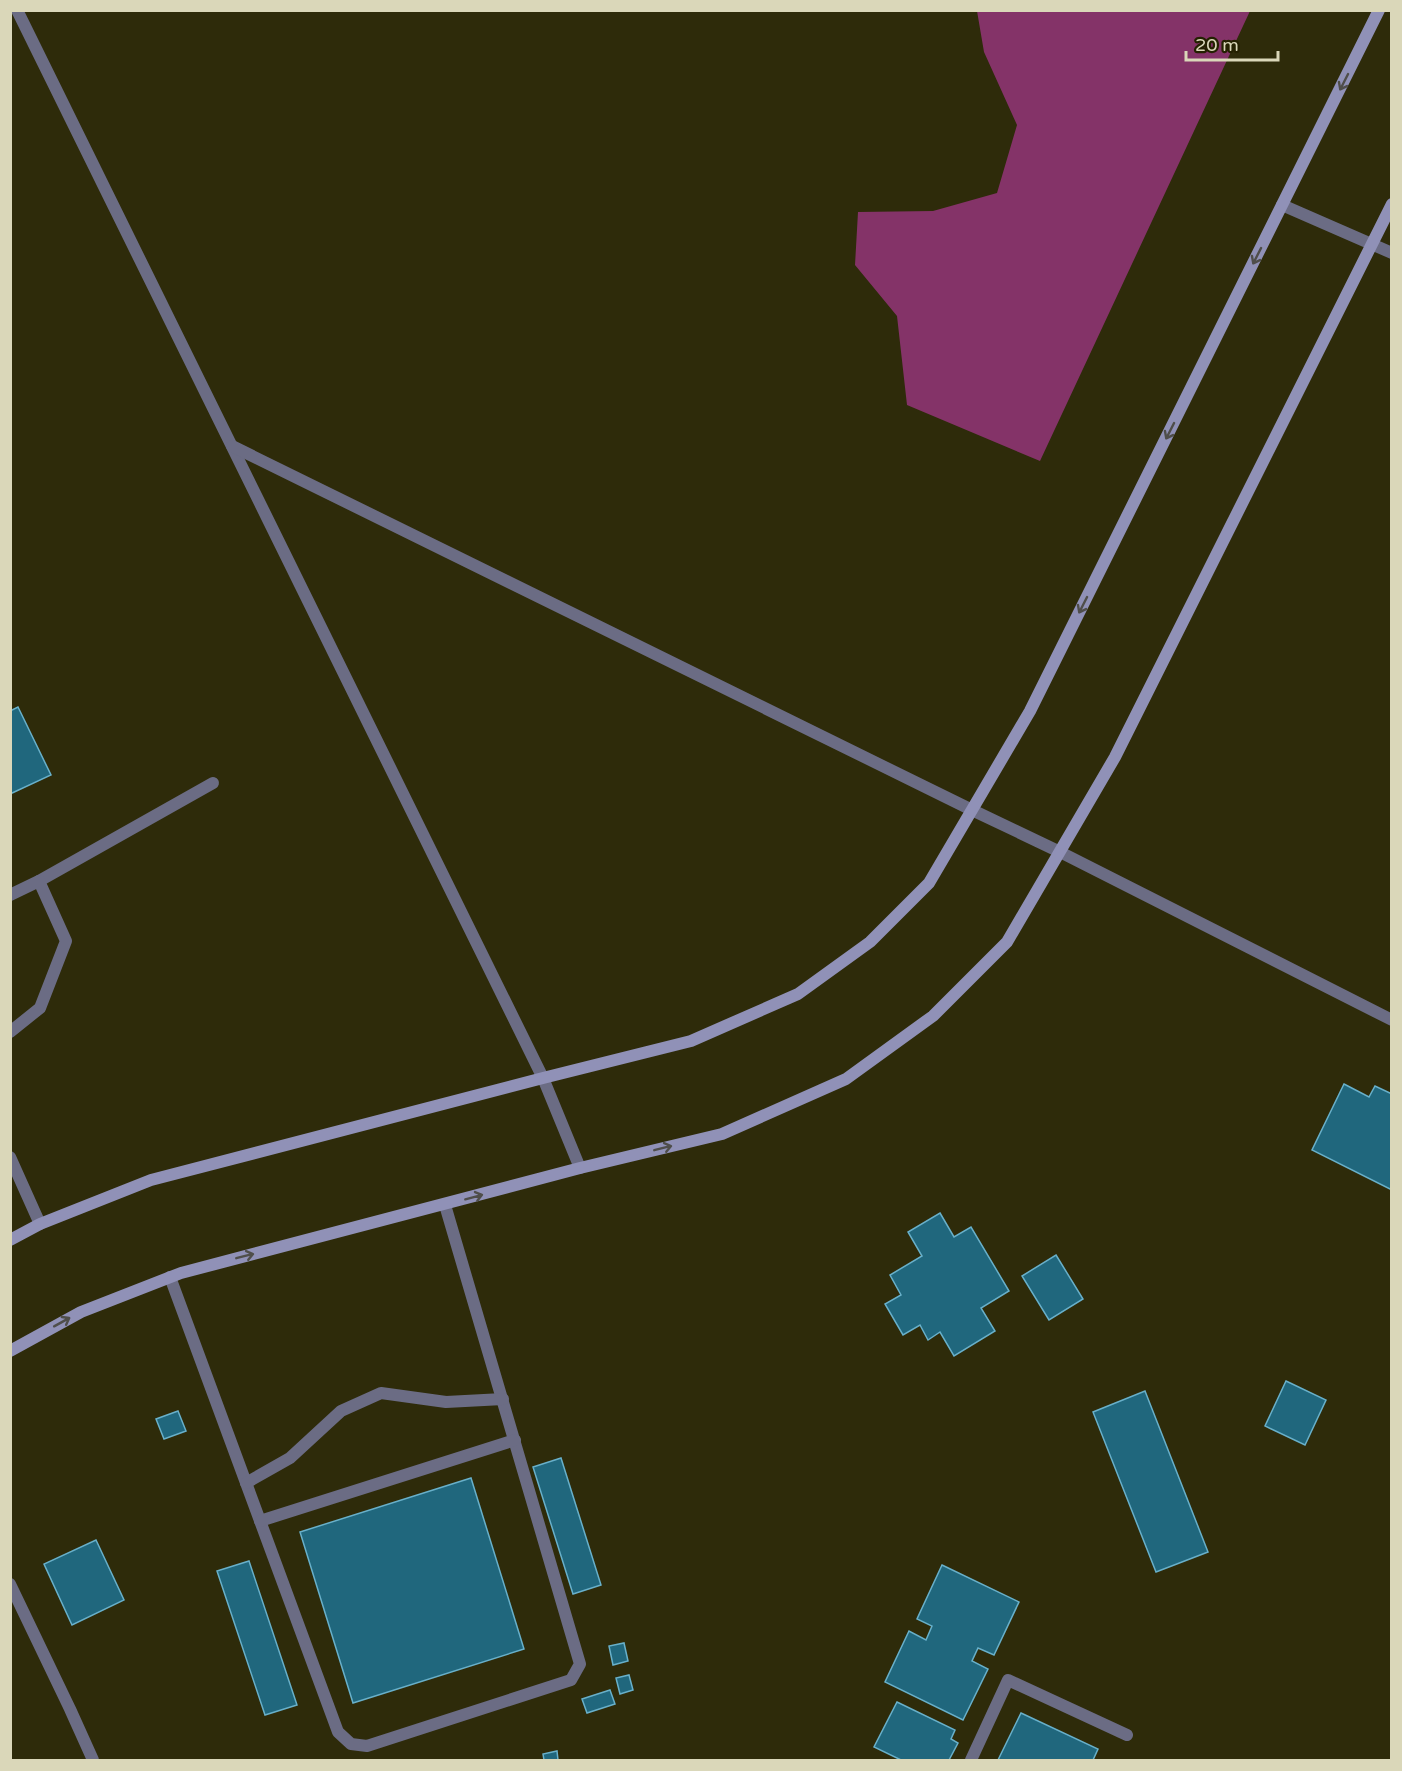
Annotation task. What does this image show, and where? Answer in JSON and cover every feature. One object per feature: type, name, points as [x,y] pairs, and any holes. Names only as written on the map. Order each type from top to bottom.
[{"type":"street","points":[[17,10],[543,1078],[580,1168]]},
{"type":"street","points":[[10,1240],[40,1224],[151,1180],[692,1041],[798,994],[870,942],[929,883],[1030,711],[1379,10]]},
{"type":"street","points":[[10,1351],[81,1312],[170,1277],[580,1168],[722,1134],[846,1079],[933,1016],[1007,942],[1115,757],[1392,204]]},
{"type":"street","points":[[1282,205],[1392,253]]},
{"type":"street","points":[[232,446],[1060,852],[1392,1020]]},
{"type":"street","points":[[10,895],[213,783]]},
{"type":"street","points":[[10,1032],[40,1008],[66,941],[39,881]]},
{"type":"street","points":[[10,1157],[40,1224]]},
{"type":"street","points":[[170,1277],[338,1732],[351,1744],[367,1746],[571,1680],[580,1664],[445,1205]]},
{"type":"street","points":[[246,1483],[290,1458],[340,1411],[381,1393],[446,1402],[502,1398]]},
{"type":"street","points":[[260,1521],[515,1440]]},
{"type":"street","points":[[10,1584],[93,1761]]},
{"type":"street","points":[[971,1761],[1008,1680],[1127,1735]]},
{"type":"shaded area","points":[[977,11],[1250,11],[1040,461],[907,405],[897,316],[855,265],[858,212],[933,211],[997,193],[1017,125],[984,52]]},
{"type":"building","points":[[18,707],[51,775],[10,794],[10,711]]},
{"type":"building","points":[[1344,1084],[1369,1097],[1375,1086],[1392,1094],[1392,1190],[1312,1150]]},
{"type":"building","points":[[940,1213],[954,1237],[971,1227],[1009,1291],[981,1308],[995,1331],[954,1356],[940,1332],[928,1340],[920,1325],[903,1335],[885,1304],[901,1295],[890,1275],[922,1256],[908,1232]]},
{"type":"building","points":[[1056,1255],[1083,1299],[1049,1320],[1022,1276]]},
{"type":"building","points":[[1286,1381],[1326,1400],[1305,1445],[1265,1426]]},
{"type":"building","points":[[1145,1391],[1208,1552],[1156,1572],[1093,1412]]},
{"type":"building","points":[[178,1411],[186,1431],[164,1439],[156,1419]]},
{"type":"building","points":[[561,1458],[601,1585],[573,1594],[533,1467]]},
{"type":"building","points":[[471,1478],[524,1649],[353,1703],[300,1532]]},
{"type":"building","points":[[96,1540],[124,1600],[72,1625],[44,1564]]},
{"type":"building","points":[[249,1561],[297,1705],[265,1715],[217,1571]]},
{"type":"building","points":[[942,1565],[1019,1602],[994,1655],[978,1648],[972,1661],[988,1669],[963,1720],[885,1682],[909,1631],[926,1640],[932,1626],[917,1619]]},
{"type":"building","points":[[624,1643],[628,1661],[613,1665],[609,1646]]},
{"type":"building","points":[[629,1675],[633,1690],[620,1694],[616,1678]]},
{"type":"building","points":[[610,1690],[615,1704],[587,1713],[582,1699]]},
{"type":"building","points":[[897,1702],[955,1730],[951,1739],[958,1743],[949,1760],[901,1760],[874,1747]]},
{"type":"building","points":[[1021,1713],[1098,1749],[1093,1760],[998,1760]]},
{"type":"building","points":[[557,1751],[558,1760],[544,1760],[543,1754]]}]
